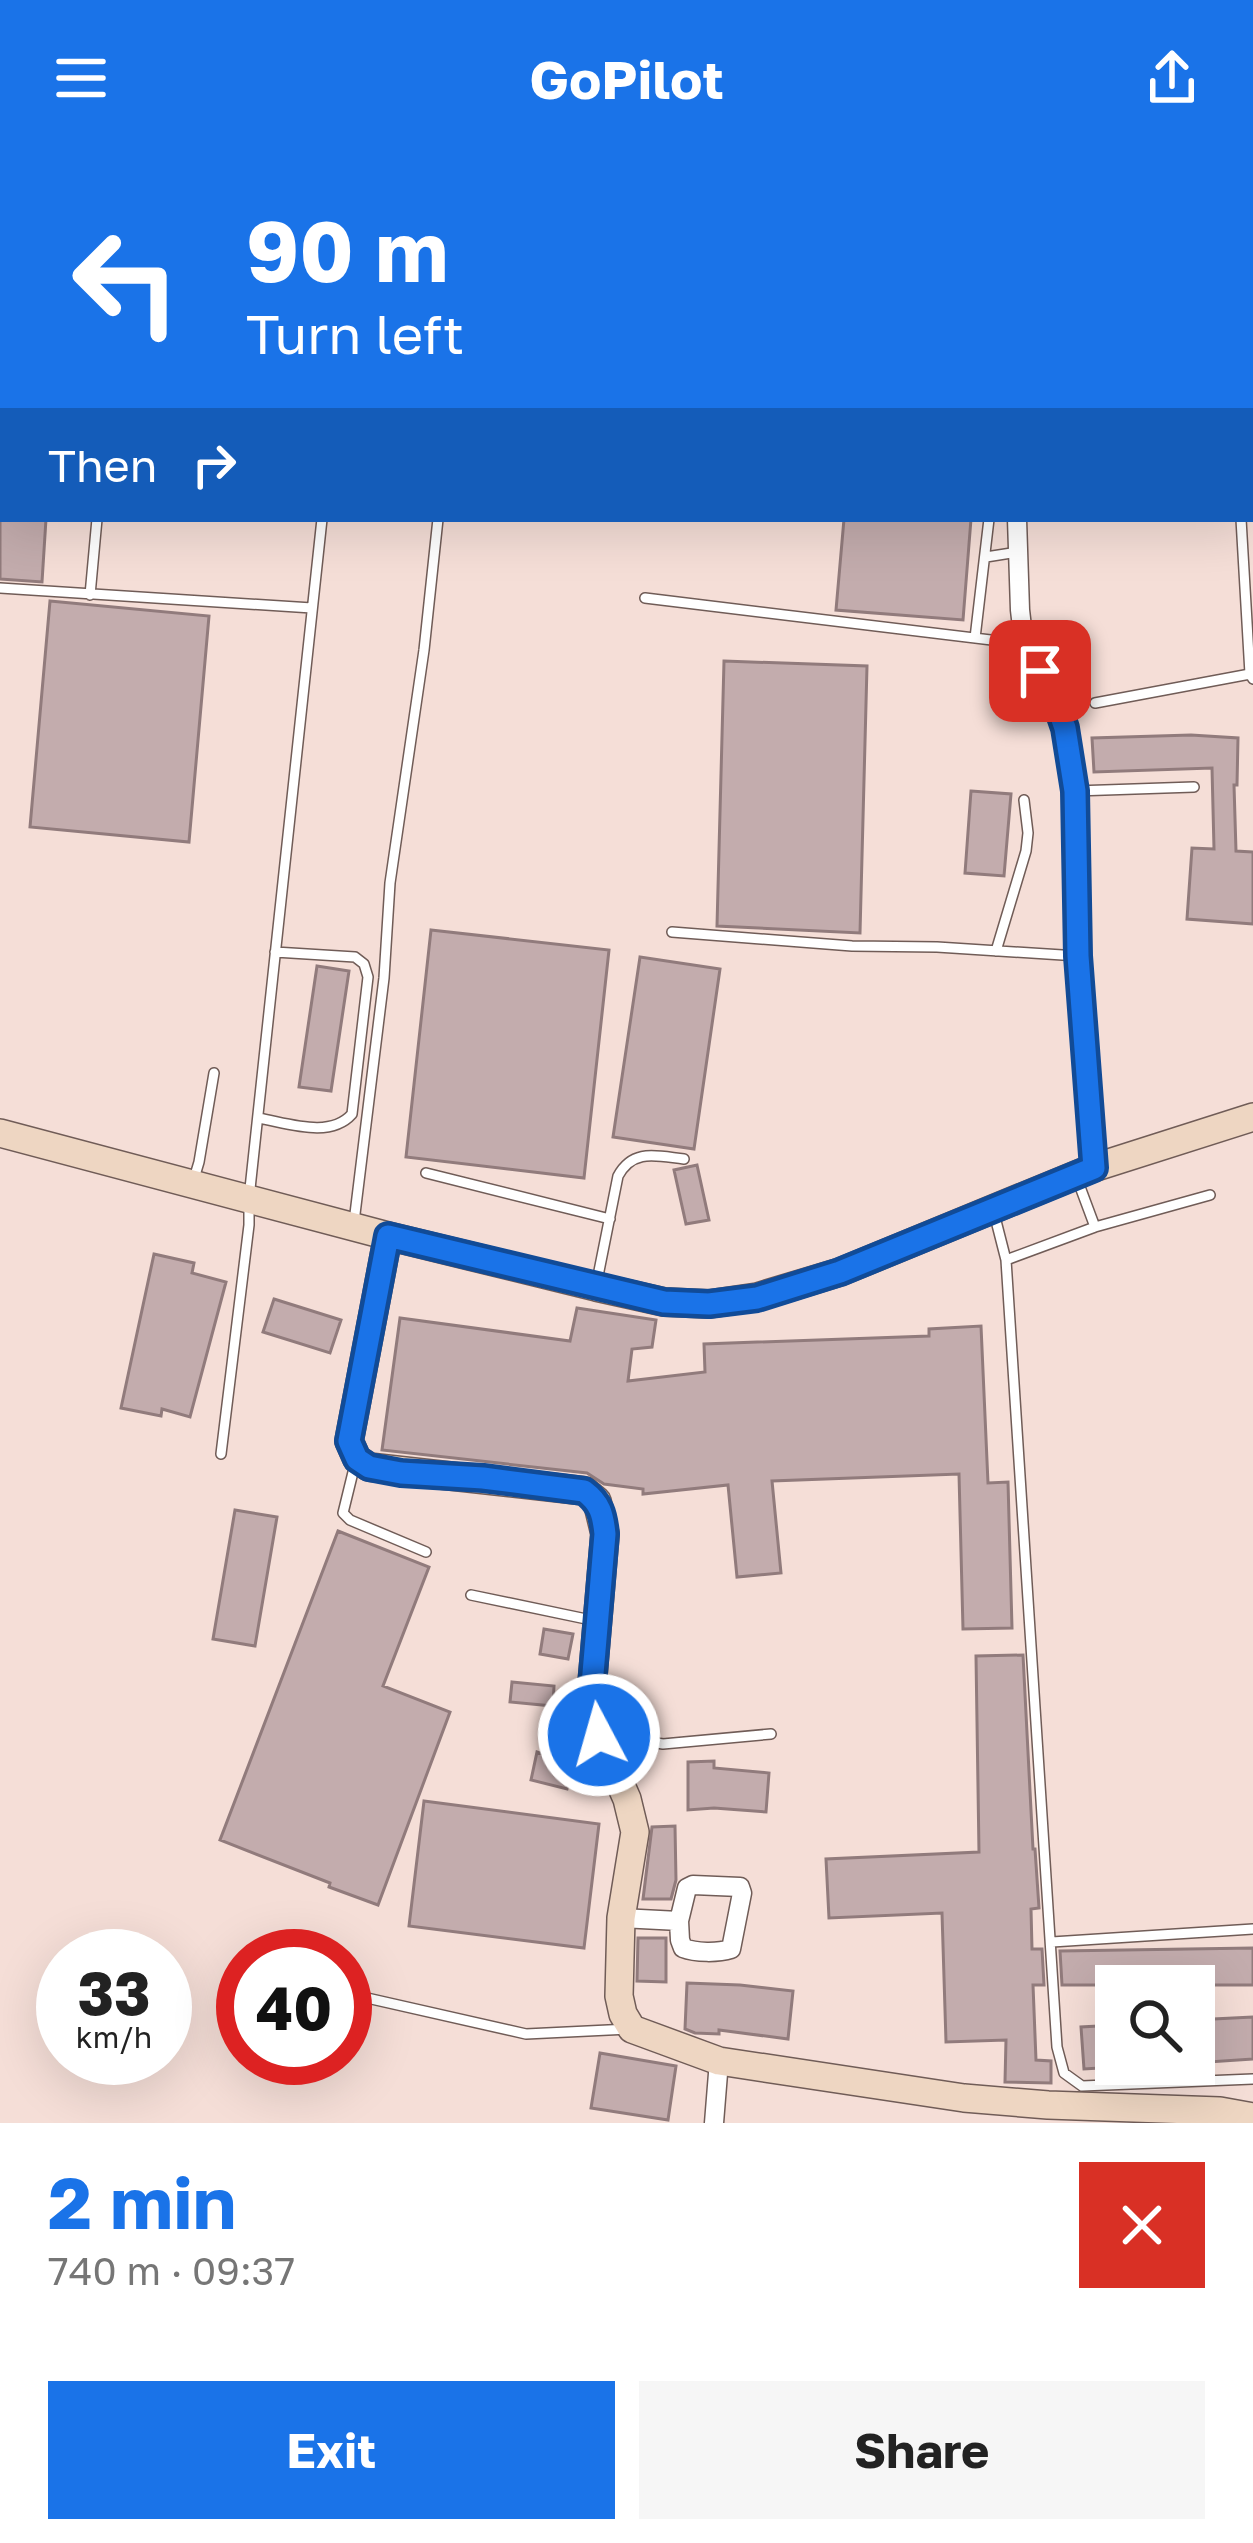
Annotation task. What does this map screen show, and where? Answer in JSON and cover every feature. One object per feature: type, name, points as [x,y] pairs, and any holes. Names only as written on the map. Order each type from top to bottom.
[{"type":"street","points":[[1017,522],[1024,644],[1055,699],[1065,728],[1075,791],[1085,1172]]},
{"type":"street","points":[[0,1133],[596,1287],[664,1302],[709,1304],[757,1298],[840,1272],[1085,1172],[1253,1117]]},
{"type":"street","points":[[388,1236],[349,1441],[357,1459],[369,1467],[401,1473],[584,1491],[597,1501],[604,1519],[604,1573],[592,1685],[599,1735],[627,1799],[635,1832],[621,1918],[619,1996],[632,2029],[719,2061],[961,2111],[1048,2105],[1220,2111],[1253,2117]]},
{"type":"street","points":[[687,1888],[740,1888],[731,1949],[683,1948],[680,1921],[687,1888]]},
{"type":"street","points":[[621,1918],[680,1921]]},
{"type":"street","points":[[713,2123],[719,2061]]},
{"type":"lane","points":[[90,595],[97,522]]},
{"type":"lane","points":[[221,1454],[322,522]]},
{"type":"lane","points":[[354,1227],[384,978],[390,883],[438,522]]},
{"type":"lane","points":[[975,638],[989,522]]},
{"type":"lane","points":[[1095,703],[1252,676],[1241,522]]},
{"type":"lane","points":[[986,557],[1018,553]]},
{"type":"lane","points":[[0,588],[312,608]]},
{"type":"lane","points":[[645,598],[1024,644]]},
{"type":"lane","points":[[1075,791],[1194,787]]},
{"type":"lane","points":[[996,951],[1026,851],[1024,800]]},
{"type":"lane","points":[[672,932],[1078,956]]},
{"type":"lane","points":[[258,1118],[328,1129],[342,1125],[352,1114],[368,977],[364,964],[355,957],[275,952]]},
{"type":"lane","points":[[193,1182],[214,1073]]},
{"type":"lane","points":[[596,1287],[618,1176],[626,1162],[640,1155],[684,1159]]},
{"type":"lane","points":[[1085,1172],[1095,1227]]},
{"type":"lane","points":[[426,1173],[610,1219]]},
{"type":"lane","points":[[1006,1259],[1095,1227],[1210,1196]]},
{"type":"lane","points":[[993,1210],[1006,1259],[1057,2047],[1064,2073],[1082,2086],[1253,2079]]},
{"type":"lane","points":[[357,1459],[343,1513],[426,1552]]},
{"type":"lane","points":[[471,1594],[596,1622]]},
{"type":"lane","points":[[599,1735],[663,1744],[772,1734]]},
{"type":"lane","points":[[1052,1942],[1253,1929]]},
{"type":"lane","points":[[372,1999],[526,2033],[632,2029]]},
{"type":"building","points":[[0,522],[46,522],[42,582],[0,579]]},
{"type":"building","points":[[844,522],[971,522],[963,620],[836,610]]},
{"type":"building","points":[[50,601],[209,616],[189,842],[30,827]]},
{"type":"building","points":[[724,661],[867,666],[860,933],[717,926]]},
{"type":"building","points":[[1092,738],[1238,738],[1236,851],[1253,852],[1253,924],[1187,919],[1192,848],[1214,849],[1212,768],[1094,772]]},
{"type":"building","points":[[971,791],[1011,794],[1004,876],[965,873]]},
{"type":"building","points":[[431,930],[609,950],[584,1178],[406,1157]]},
{"type":"building","points":[[640,957],[720,969],[694,1149],[613,1137]]},
{"type":"building","points":[[317,966],[349,971],[331,1091],[299,1087]]},
{"type":"building","points":[[697,1165],[709,1220],[686,1224],[674,1170]]},
{"type":"building","points":[[154,1254],[194,1263],[192,1273],[226,1282],[190,1417],[162,1409],[161,1416],[121,1408]]},
{"type":"building","points":[[274,1299],[341,1320],[330,1353],[263,1332]]},
{"type":"building","points":[[577,1308],[656,1320],[652,1347],[632,1349],[628,1381],[705,1372],[704,1344],[929,1336],[929,1329],[981,1326],[988,1483],[1008,1482],[1012,1628],[963,1629],[959,1474],[772,1481],[781,1573],[737,1577],[728,1485],[643,1494],[643,1489],[604,1484],[587,1473],[382,1450],[400,1318],[570,1341]]},
{"type":"building","points":[[235,1510],[277,1517],[255,1646],[213,1639]]},
{"type":"building","points":[[338,1531],[429,1567],[383,1686],[450,1712],[378,1905],[220,1840]]},
{"type":"building","points":[[544,1629],[573,1634],[568,1659],[540,1654]]},
{"type":"building","points":[[1023,1655],[1039,1908],[1031,1909],[1032,1949],[1042,1949],[1044,1985],[1033,1985],[1036,2060],[1051,2061],[1051,2083],[1005,2082],[1006,2040],[946,2042],[942,1913],[829,1918],[826,1859],[979,1852],[976,1656]]},
{"type":"building","points":[[512,1682],[554,1686],[553,1706],[510,1702]]},
{"type":"building","points":[[548,1731],[579,1738],[567,1789],[531,1780]]},
{"type":"building","points":[[714,1761],[714,1768],[769,1773],[766,1812],[688,1810],[688,1762]]},
{"type":"building","points":[[424,1801],[599,1824],[584,1948],[409,1926]]},
{"type":"building","points":[[675,1826],[676,1880],[671,1899],[643,1899],[652,1827]]},
{"type":"building","points":[[638,1938],[666,1938],[666,1982],[637,1981]]},
{"type":"building","points":[[1253,1948],[1253,1985],[1215,1985],[1215,1965],[1095,1965],[1095,1985],[1062,1985],[1060,1951]]},
{"type":"building","points":[[687,1983],[793,1991],[788,2039],[685,2029]]},
{"type":"building","points":[[1253,2017],[1253,2059],[1215,2062],[1215,2019]]},
{"type":"building","points":[[1095,2026],[1095,2068],[1084,2069],[1081,2027]]},
{"type":"building","points":[[600,2053],[676,2066],[668,2120],[591,2108]]},
{"type":"route","points":[[599,1735],[592,1685],[605,1534],[597,1501],[584,1491],[369,1467],[357,1459],[349,1441],[388,1236],[664,1302],[709,1304],[757,1298],[840,1272],[1094,1168],[1078,956],[1075,791],[1065,728],[1040,671]]}]
